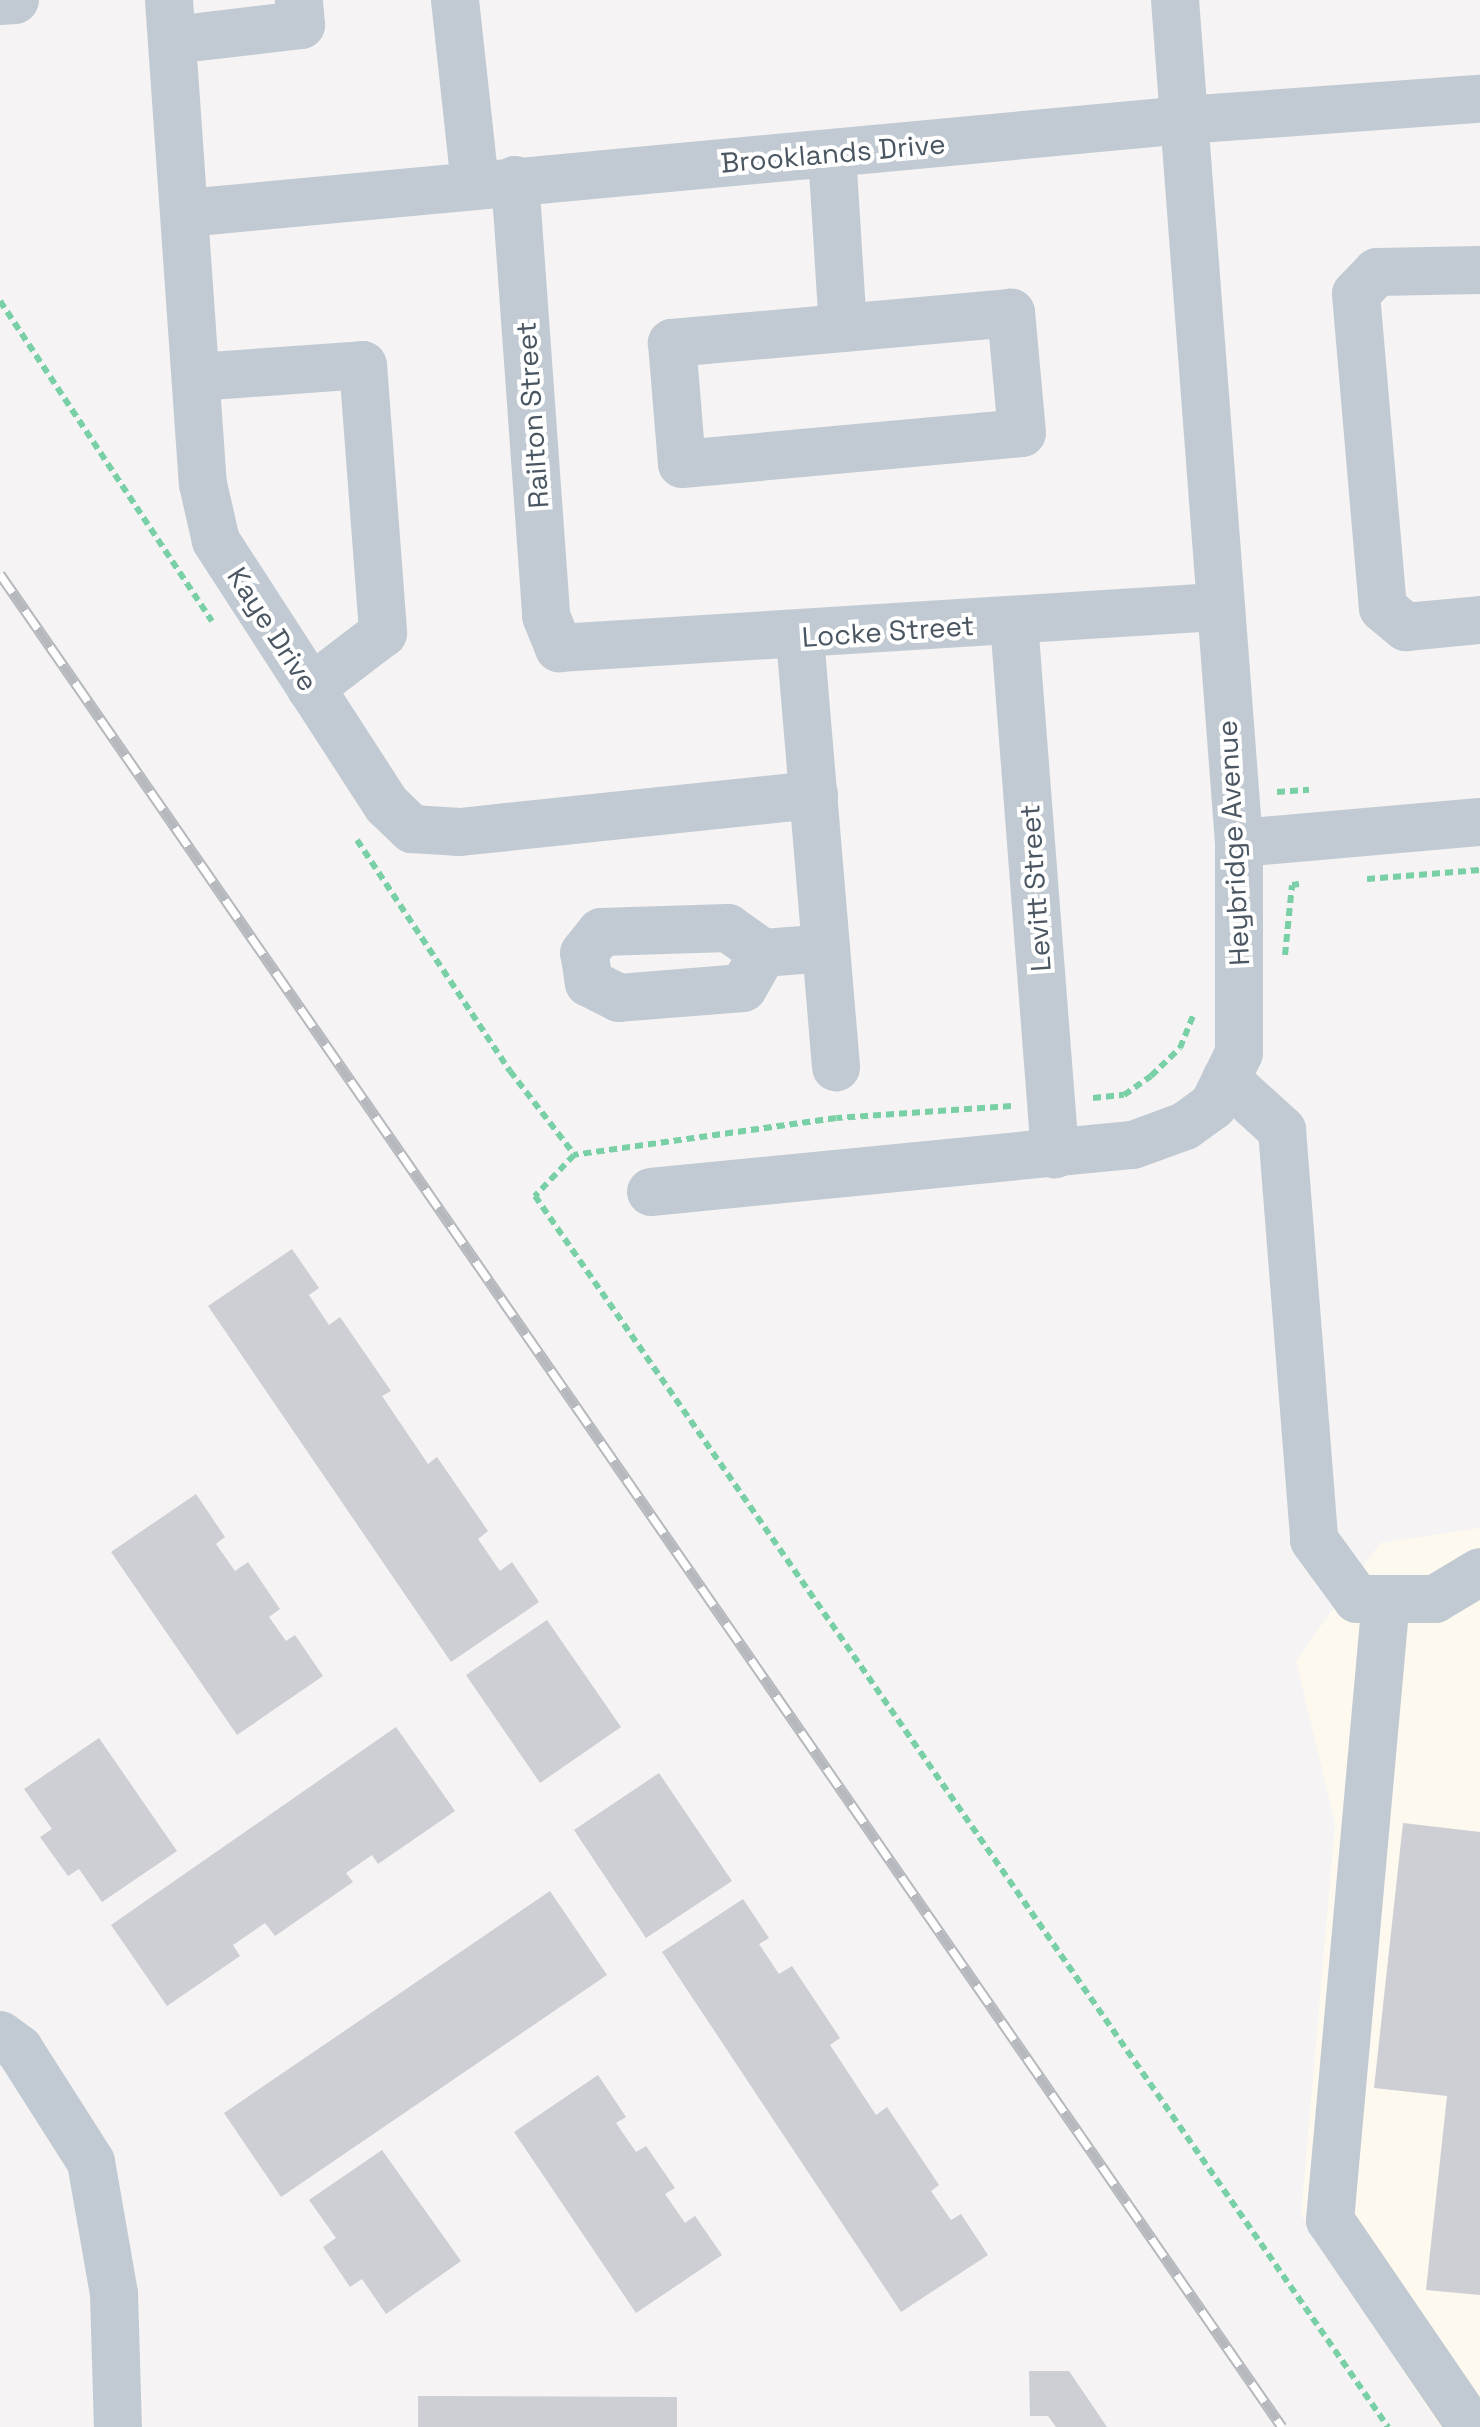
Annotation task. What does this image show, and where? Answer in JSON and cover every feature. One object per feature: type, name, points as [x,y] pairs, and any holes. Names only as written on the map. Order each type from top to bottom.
[{"type":"street","points":[[0,1],[16,0]]},
{"type":"street","points":[[171,20],[301,25],[299,0]]},
{"type":"street","name":"Railton Street","points":[[455,0],[495,183],[546,616],[560,648]]},
{"type":"street","name":"Heybridge Avenue","points":[[650,1192],[1133,1145],[1184,1126],[1213,1106],[1226,1079],[1242,1025],[1239,843],[1216,608],[1175,0]]},
{"type":"street","name":"Kaye Drive","points":[[171,20],[204,484],[216,541],[386,805],[412,829],[460,832],[814,795]]},
{"type":"street","name":"Brooklands Drive","points":[[186,213],[1184,120],[1480,99]]},
{"type":"street","points":[[832,154],[843,328]]},
{"type":"street","points":[[1480,270],[1376,272],[1356,294],[1382,608],[1406,627],[1480,620]]},
{"type":"street","points":[[1011,313],[1022,433],[682,464],[672,343],[843,328],[1011,313]]},
{"type":"street","points":[[197,377],[363,365],[383,634],[311,688]]},
{"type":"street","name":"Locke Street","points":[[560,648],[800,638],[1216,608]]},
{"type":"street","name":"Levitt Street","points":[[1014,622],[1056,1154]]},
{"type":"street","points":[[800,638],[836,1067]]},
{"type":"street","points":[[1239,843],[1480,822]]},
{"type":"street","points":[[763,953],[826,948]]},
{"type":"street","points":[[1226,1079],[1282,1130],[1314,1540],[1358,1600],[1436,1599],[1480,1572]]},
{"type":"street","points":[[1386,1599],[1330,2220],[1471,2427]]},
{"type":"street","points":[[0,2035],[19,2049],[91,2162],[114,2294],[118,2427]]},
{"type":"path","points":[[1240,910],[1290,908]]},
{"type":"path","points":[[1195,1002],[1180,1048],[1124,1095],[836,1118],[574,1154],[535,1196],[1388,2427]]},
{"type":"shaded area","points":[[1480,1528],[1480,2427],[1440,2427],[1301,2215],[1335,1823],[1296,1661],[1380,1543]]},
{"type":"building","points":[[292,1249],[319,1288],[309,1295],[329,1325],[340,1317],[391,1391],[382,1396],[428,1464],[437,1457],[488,1531],[478,1539],[500,1571],[512,1562],[539,1602],[451,1662],[208,1306]]},
{"type":"building","points":[[196,1494],[225,1537],[216,1544],[235,1571],[248,1562],[280,1609],[269,1617],[286,1641],[295,1635],[323,1676],[237,1735],[111,1552]]},
{"type":"building","points":[[547,1620],[621,1727],[540,1783],[466,1675]]},
{"type":"building","points":[[396,1727],[455,1811],[378,1864],[372,1855],[346,1873],[353,1882],[275,1936],[265,1923],[233,1945],[240,1956],[167,2006],[111,1925]]},
{"type":"building","points":[[99,1738],[177,1851],[102,1902],[79,1869],[68,1876],[40,1837],[52,1829],[24,1789]]},
{"type":"building","points":[[659,1773],[732,1881],[646,1938],[574,1830]]},
{"type":"building","points":[[1403,1823],[1480,1832],[1480,2295],[1426,2290],[1447,2096],[1374,2088]]},
{"type":"building","points":[[550,1891],[607,1975],[281,2197],[224,2113]]},
{"type":"building","points":[[743,1899],[769,1938],[759,1944],[779,1974],[792,1966],[840,2038],[830,2045],[876,2115],[887,2107],[939,2185],[931,2191],[951,2220],[961,2214],[988,2255],[901,2312],[662,1952]]},
{"type":"building","points":[[598,2075],[626,2117],[616,2123],[636,2152],[646,2146],[675,2188],[665,2194],[685,2223],[695,2216],[722,2255],[636,2313],[514,2132]]},
{"type":"building","points":[[382,2150],[461,2261],[386,2314],[362,2279],[350,2287],[323,2247],[336,2238],[309,2200]]},
{"type":"building","points":[[1029,2371],[1069,2371],[1107,2427],[1056,2427],[1048,2416],[1030,2416]]},
{"type":"building","points":[[418,2396],[677,2397],[677,2427],[418,2427]]},
{"type":"railway","points":[[0,574],[1282,2427]]}]
